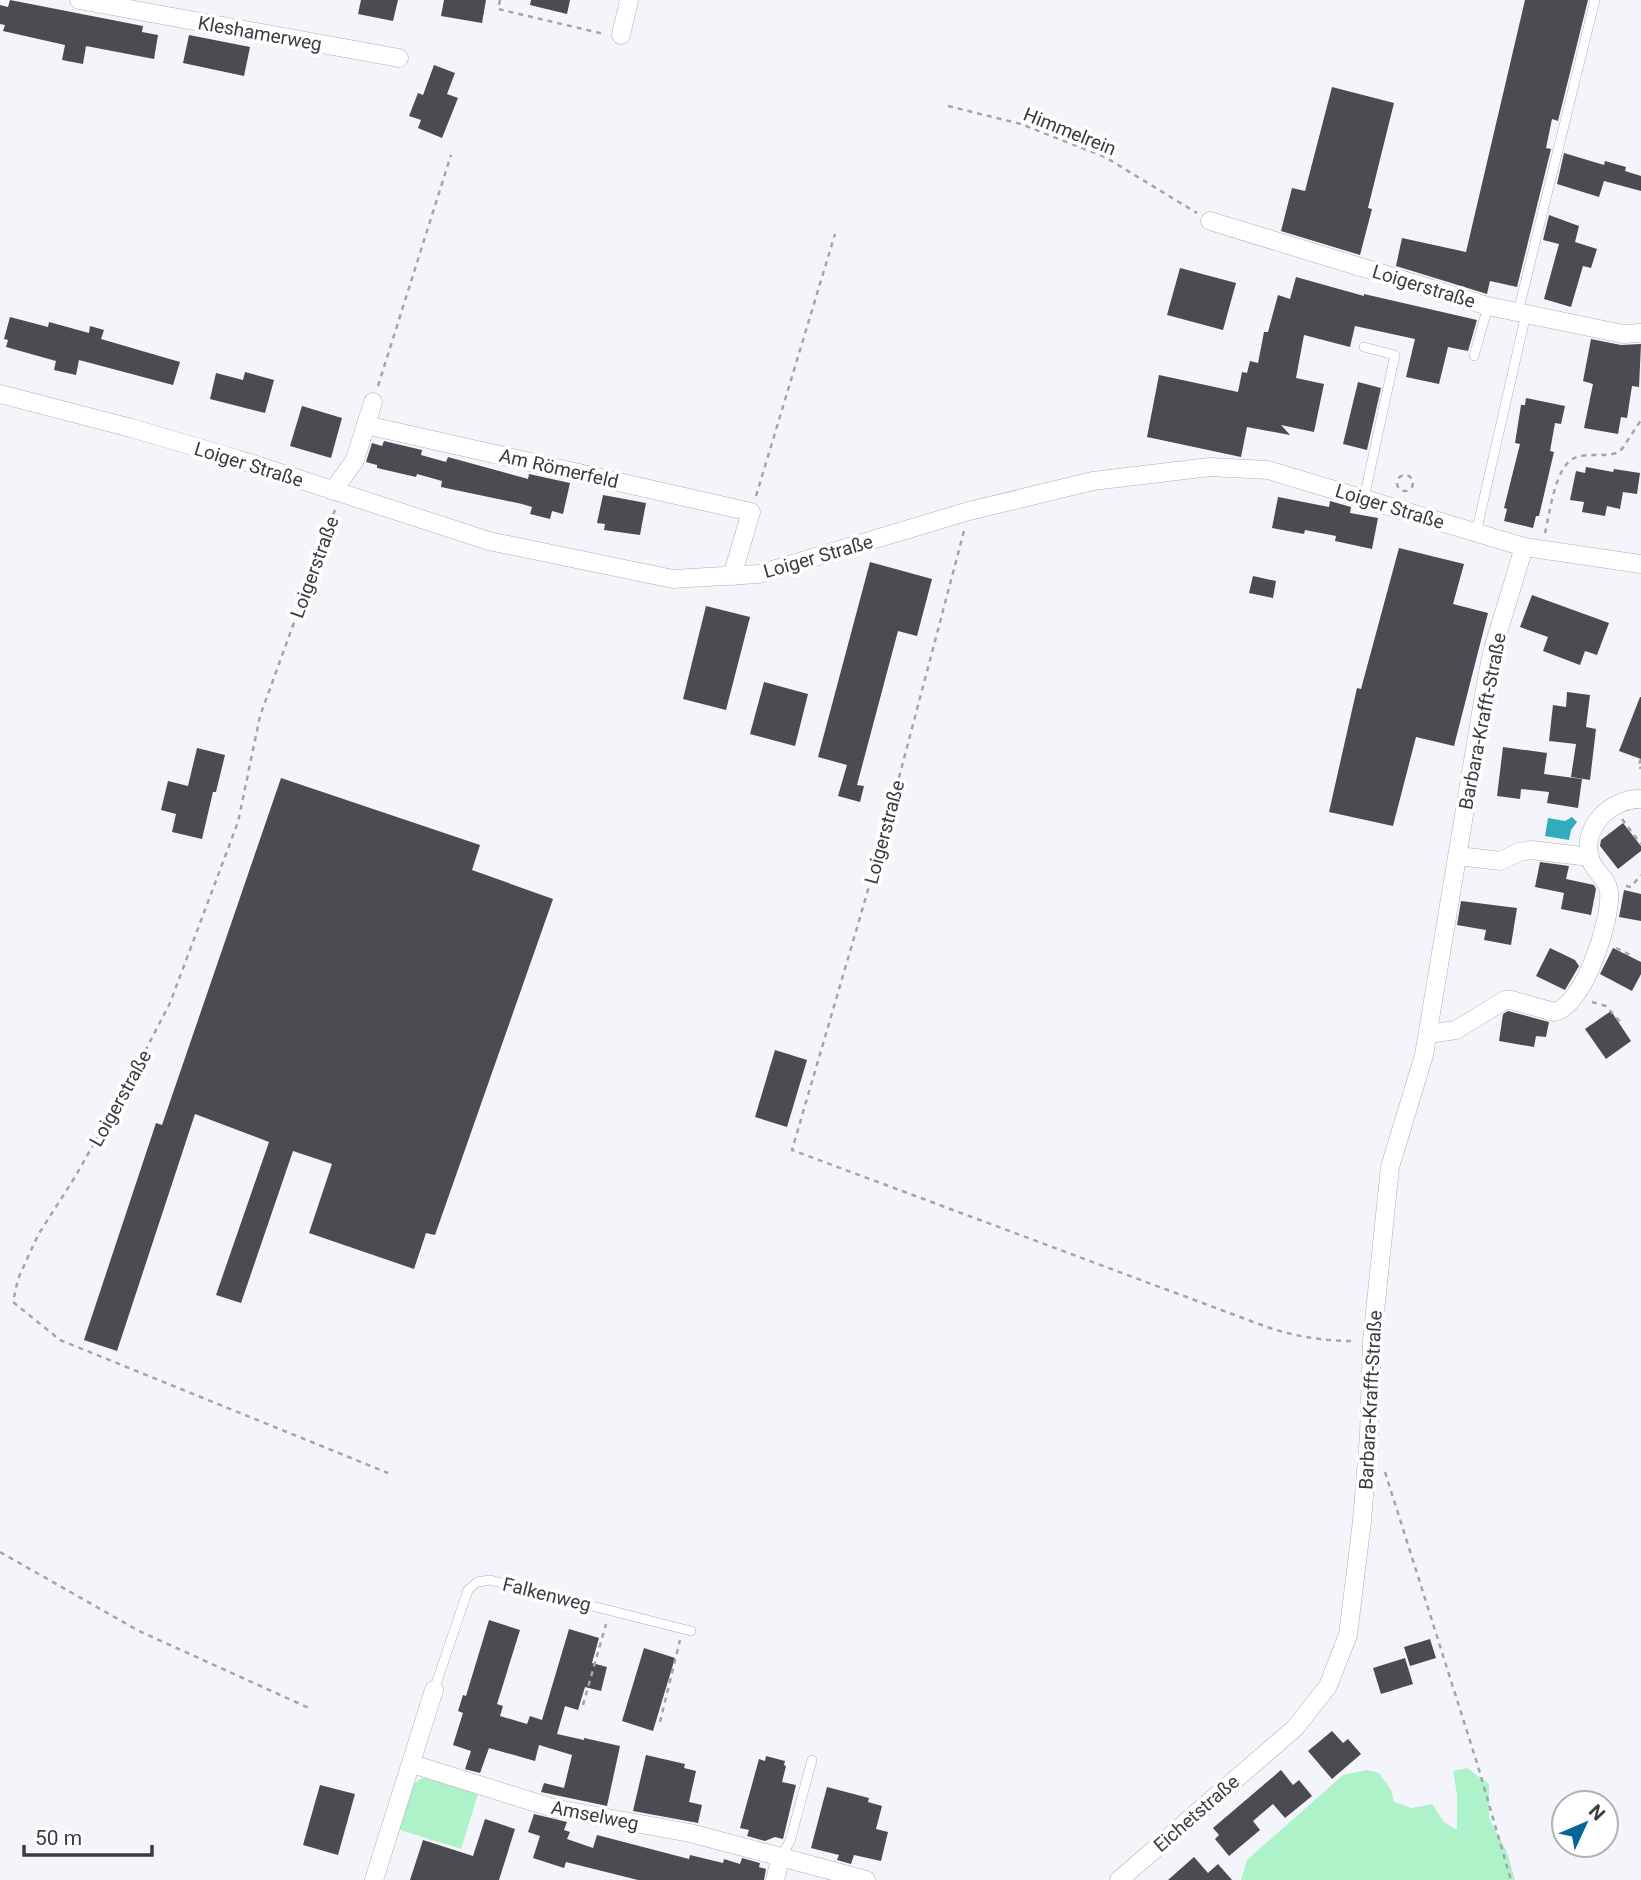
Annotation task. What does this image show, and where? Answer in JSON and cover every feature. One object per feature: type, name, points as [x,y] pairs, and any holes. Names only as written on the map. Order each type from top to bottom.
[{"type":"street","name":"Kleshamerweg","points":[[79,0],[399,58]]},
{"type":"street","points":[[621,35],[629,0]]},
{"type":"street","name":"Loigerstraße","points":[[1210,221],[1488,306],[1623,334],[1641,333]]},
{"type":"street","name":"Loiger Straße","points":[[0,394],[131,428],[502,544],[673,579],[759,574],[969,511],[1093,481],[1210,467],[1268,470],[1533,548],[1641,564]]},
{"type":"street","name":"Loigerstraße","points":[[337,492],[355,460],[373,402]]},
{"type":"street","name":"Am Römerfeld","points":[[366,425],[751,512]]},
{"type":"street","points":[[732,576],[751,512]]},
{"type":"street","name":"Barbara-Krafft-Straße","points":[[1274,1746],[1296,1728],[1319,1699],[1334,1673],[1348,1635],[1369,1435],[1372,1341],[1390,1167],[1420,1075],[1493,649],[1533,548]]},
{"type":"street","points":[[1428,1034],[1456,1030],[1505,1000],[1554,1012],[1564,1008],[1576,995],[1599,944],[1608,901],[1608,887],[1590,857],[1591,833],[1597,821],[1612,806],[1630,799],[1641,799]]},
{"type":"street","points":[[1459,856],[1500,861],[1519,852],[1531,850],[1590,857]]},
{"type":"street","points":[[374,1880],[434,1690]]},
{"type":"street","name":"Eichetstraße","points":[[1119,1880],[1274,1746]]},
{"type":"street","name":"Amselweg","points":[[412,1764],[553,1808],[690,1833],[866,1880]]},
{"type":"street","points":[[775,1880],[781,1857]]},
{"type":"lane","points":[[1476,533],[1522,313],[1595,0]]},
{"type":"lane","points":[[1474,356],[1488,306]]},
{"type":"lane","points":[[1364,347],[1395,355],[1364,498]]},
{"type":"lane","name":"Falkenweg","points":[[434,1690],[468,1590],[477,1582],[490,1580],[687,1630]]},
{"type":"lane","points":[[781,1857],[790,1841],[812,1760]]},
{"type":"path","points":[[500,0],[498,9],[616,37],[621,35]]},
{"type":"path","name":"Himmelrein","points":[[948,106],[1021,124],[1105,157],[1210,221]]},
{"type":"path","points":[[373,402],[451,155]]},
{"type":"path","points":[[751,512],[835,234]]},
{"type":"path","points":[[1533,548],[1566,464],[1578,456],[1616,453],[1622,449],[1641,420]]},
{"type":"path","points":[[1406,475],[1412,485],[1404,491],[1397,483],[1406,475]]},
{"type":"path","name":"Loigerstraße","points":[[337,492],[260,716],[238,822],[170,1003],[130,1082],[38,1234],[18,1279],[13,1302],[60,1340],[388,1473]]},
{"type":"path","name":"Loigerstraße","points":[[969,511],[882,842],[792,1150],[1297,1337],[1328,1341],[1372,1341]]},
{"type":"path","points":[[1641,759],[1638,767],[1641,768]]},
{"type":"path","points":[[1612,806],[1641,844]]},
{"type":"path","points":[[1576,995],[1606,1006],[1623,1025]]},
{"type":"path","points":[[1382,1466],[1473,1750],[1511,1880]]},
{"type":"path","points":[[0,1552],[139,1631],[309,1708]]},
{"type":"path","points":[[583,1705],[610,1610]]},
{"type":"path","points":[[660,1722],[687,1630]]},
{"type":"green space","points":[[1467,1768],[1489,1784],[1489,1818],[1507,1852],[1515,1880],[1241,1880],[1247,1860],[1343,1775],[1367,1770],[1379,1773],[1391,1790],[1394,1802],[1412,1808],[1432,1804],[1444,1822],[1457,1830],[1457,1794],[1453,1771]]},
{"type":"green space","points":[[423,1778],[432,1778],[478,1794],[461,1849],[397,1829],[408,1792]]},
{"type":"water","points":[[1572,817],[1577,822],[1571,830],[1569,840],[1545,836],[1548,818],[1565,821]]},
{"type":"building","points":[[10,0],[143,26],[142,32],[158,35],[154,59],[86,46],[83,64],[62,60],[65,45],[3,31],[5,25],[0,24],[0,5],[8,7]]},
{"type":"building","points":[[361,0],[398,0],[393,21],[358,14]]},
{"type":"building","points":[[444,0],[486,0],[482,23],[441,16]]},
{"type":"building","points":[[531,0],[570,0],[567,14],[530,5]]},
{"type":"building","points":[[1525,0],[1588,0],[1558,121],[1552,119],[1546,148],[1551,149],[1517,287],[1490,281],[1487,294],[1396,266],[1402,238],[1466,252]]},
{"type":"building","points":[[189,35],[250,47],[244,76],[183,63]]},
{"type":"building","points":[[434,65],[455,73],[447,94],[458,98],[442,138],[418,128],[421,120],[409,116],[418,93],[423,95]]},
{"type":"building","points":[[1332,87],[1394,103],[1368,208],[1372,209],[1360,255],[1281,231],[1292,188],[1305,191]]},
{"type":"building","points":[[1564,153],[1604,165],[1605,161],[1626,167],[1625,171],[1641,176],[1641,191],[1604,181],[1599,197],[1557,184]]},
{"type":"building","points":[[1549,215],[1579,226],[1575,242],[1597,249],[1591,268],[1583,266],[1571,307],[1544,299],[1559,244],[1543,240]]},
{"type":"building","points":[[1180,268],[1236,283],[1223,330],[1167,315]]},
{"type":"building","points":[[1296,277],[1364,296],[1477,320],[1468,351],[1448,347],[1439,384],[1406,377],[1415,339],[1355,326],[1350,347],[1304,335],[1296,378],[1324,384],[1314,432],[1281,425],[1290,435],[1247,427],[1241,457],[1147,437],[1159,375],[1238,392],[1242,372],[1247,373],[1250,361],[1258,363],[1264,332],[1268,332],[1278,295],[1290,299]]},
{"type":"building","points":[[10,317],[48,327],[49,322],[89,333],[90,326],[104,330],[101,339],[180,362],[173,385],[79,360],[76,375],[54,370],[56,361],[6,347],[8,340],[4,339]]},
{"type":"building","points":[[1591,339],[1621,345],[1641,344],[1639,387],[1632,386],[1627,418],[1621,417],[1618,434],[1584,428],[1593,384],[1583,381]]},
{"type":"building","points":[[245,372],[274,380],[265,413],[210,399],[216,373],[243,380]]},
{"type":"building","points":[[1358,382],[1381,388],[1367,450],[1343,444]]},
{"type":"building","points":[[1526,398],[1565,406],[1561,424],[1555,423],[1550,451],[1554,452],[1539,516],[1536,516],[1533,528],[1504,521],[1507,509],[1504,508],[1520,444],[1515,443],[1521,405],[1525,405]]},
{"type":"building","points":[[302,406],[342,418],[331,458],[290,446]]},
{"type":"building","points":[[384,441],[422,450],[421,455],[446,462],[448,457],[528,479],[529,474],[570,483],[563,514],[552,511],[550,519],[530,514],[532,507],[441,487],[442,481],[377,468],[377,465],[366,462],[372,443],[382,446]]},
{"type":"building","points":[[1586,467],[1640,473],[1637,494],[1623,492],[1620,509],[1607,506],[1605,516],[1582,512],[1584,502],[1570,500],[1576,471],[1585,473]]},
{"type":"building","points":[[603,495],[646,503],[640,535],[604,530],[605,524],[597,523]]},
{"type":"building","points":[[1278,497],[1329,507],[1330,501],[1351,507],[1350,513],[1378,518],[1372,549],[1335,541],[1336,536],[1305,530],[1304,534],[1272,528]]},
{"type":"building","points":[[1399,548],[1464,564],[1453,604],[1488,613],[1454,746],[1416,737],[1393,826],[1329,812],[1357,688],[1361,689]]},
{"type":"building","points":[[870,562],[932,579],[917,636],[898,631],[857,785],[864,786],[860,802],[838,796],[847,765],[818,757]]},
{"type":"building","points":[[1253,576],[1276,581],[1273,598],[1249,593]]},
{"type":"building","points":[[1532,595],[1609,623],[1597,655],[1585,651],[1580,665],[1543,651],[1548,637],[1520,627]]},
{"type":"building","points":[[706,606],[750,617],[726,710],[683,699]]},
{"type":"building","points":[[764,682],[808,694],[795,746],[750,734]]},
{"type":"building","points":[[1567,692],[1590,695],[1586,727],[1596,729],[1590,780],[1571,777],[1576,744],[1549,741],[1553,705],[1566,707]]},
{"type":"building","points":[[1641,697],[1641,759],[1619,751]]},
{"type":"building","points":[[1503,747],[1547,753],[1544,774],[1582,779],[1578,808],[1547,803],[1549,792],[1521,789],[1520,799],[1497,796]]},
{"type":"building","points":[[197,748],[225,755],[202,839],[172,832],[176,814],[161,810],[168,781],[188,786]]},
{"type":"building","points":[[281,778],[480,845],[472,870],[553,899],[435,1235],[426,1233],[414,1269],[309,1233],[332,1164],[293,1151],[241,1303],[216,1295],[269,1142],[195,1114],[117,1351],[84,1340],[156,1123],[162,1125]]},
{"type":"building","points":[[1623,823],[1641,846],[1641,851],[1618,869],[1600,846],[1601,840]]},
{"type":"building","points":[[1540,862],[1569,866],[1566,879],[1594,885],[1596,889],[1591,915],[1561,909],[1564,893],[1535,887]]},
{"type":"building","points":[[1624,890],[1641,894],[1641,921],[1619,917]]},
{"type":"building","points":[[1461,901],[1517,908],[1511,945],[1484,940],[1486,930],[1457,925]]},
{"type":"building","points":[[1550,948],[1575,960],[1579,966],[1565,990],[1536,976]]},
{"type":"building","points":[[1613,948],[1641,962],[1641,974],[1632,991],[1600,974]]},
{"type":"building","points":[[1508,1011],[1549,1022],[1546,1037],[1536,1036],[1534,1047],[1499,1041],[1503,1014]]},
{"type":"building","points":[[1611,1011],[1631,1041],[1606,1059],[1585,1029]]},
{"type":"building","points":[[775,1050],[807,1060],[787,1127],[755,1117]]},
{"type":"building","points":[[489,1620],[520,1630],[497,1704],[503,1706],[500,1716],[527,1724],[530,1716],[542,1720],[569,1629],[599,1638],[592,1663],[607,1667],[601,1691],[585,1687],[578,1710],[565,1706],[557,1734],[620,1746],[607,1806],[541,1792],[544,1783],[564,1788],[572,1755],[539,1745],[535,1761],[489,1748],[480,1773],[465,1769],[471,1751],[453,1745],[463,1713],[458,1711],[463,1695],[466,1696]]},
{"type":"building","points":[[1430,1639],[1436,1658],[1410,1666],[1404,1647]]},
{"type":"building","points":[[644,1648],[675,1658],[653,1731],[622,1721]]},
{"type":"building","points":[[1405,1658],[1413,1684],[1381,1694],[1373,1668]]},
{"type":"building","points":[[1332,1731],[1343,1743],[1348,1739],[1361,1754],[1332,1779],[1308,1751]]},
{"type":"building","points":[[646,1755],[685,1764],[684,1768],[696,1771],[689,1802],[702,1805],[698,1823],[633,1811]]},
{"type":"building","points":[[766,1756],[785,1761],[782,1782],[796,1785],[783,1839],[775,1837],[765,1841],[747,1836],[749,1830],[740,1828],[759,1759],[765,1761]]},
{"type":"building","points":[[1281,1770],[1293,1785],[1299,1780],[1312,1796],[1285,1818],[1273,1804],[1253,1821],[1260,1830],[1229,1856],[1215,1839],[1219,1835],[1213,1828]]},
{"type":"building","points":[[320,1785],[355,1794],[338,1855],[303,1845]]},
{"type":"building","points":[[827,1787],[869,1798],[868,1802],[882,1806],[876,1829],[888,1832],[881,1861],[854,1855],[851,1864],[837,1860],[839,1855],[811,1848]]},
{"type":"building","points":[[534,1814],[567,1822],[564,1830],[570,1832],[567,1839],[593,1848],[597,1835],[689,1859],[690,1855],[740,1864],[742,1858],[760,1863],[759,1867],[766,1869],[764,1880],[638,1880],[566,1862],[564,1868],[533,1858],[540,1836],[528,1832]]},
{"type":"building","points":[[485,1819],[515,1829],[499,1880],[410,1880],[423,1840],[473,1856]]},
{"type":"building","points":[[1194,1857],[1208,1873],[1218,1864],[1232,1880],[1168,1880]]}]
